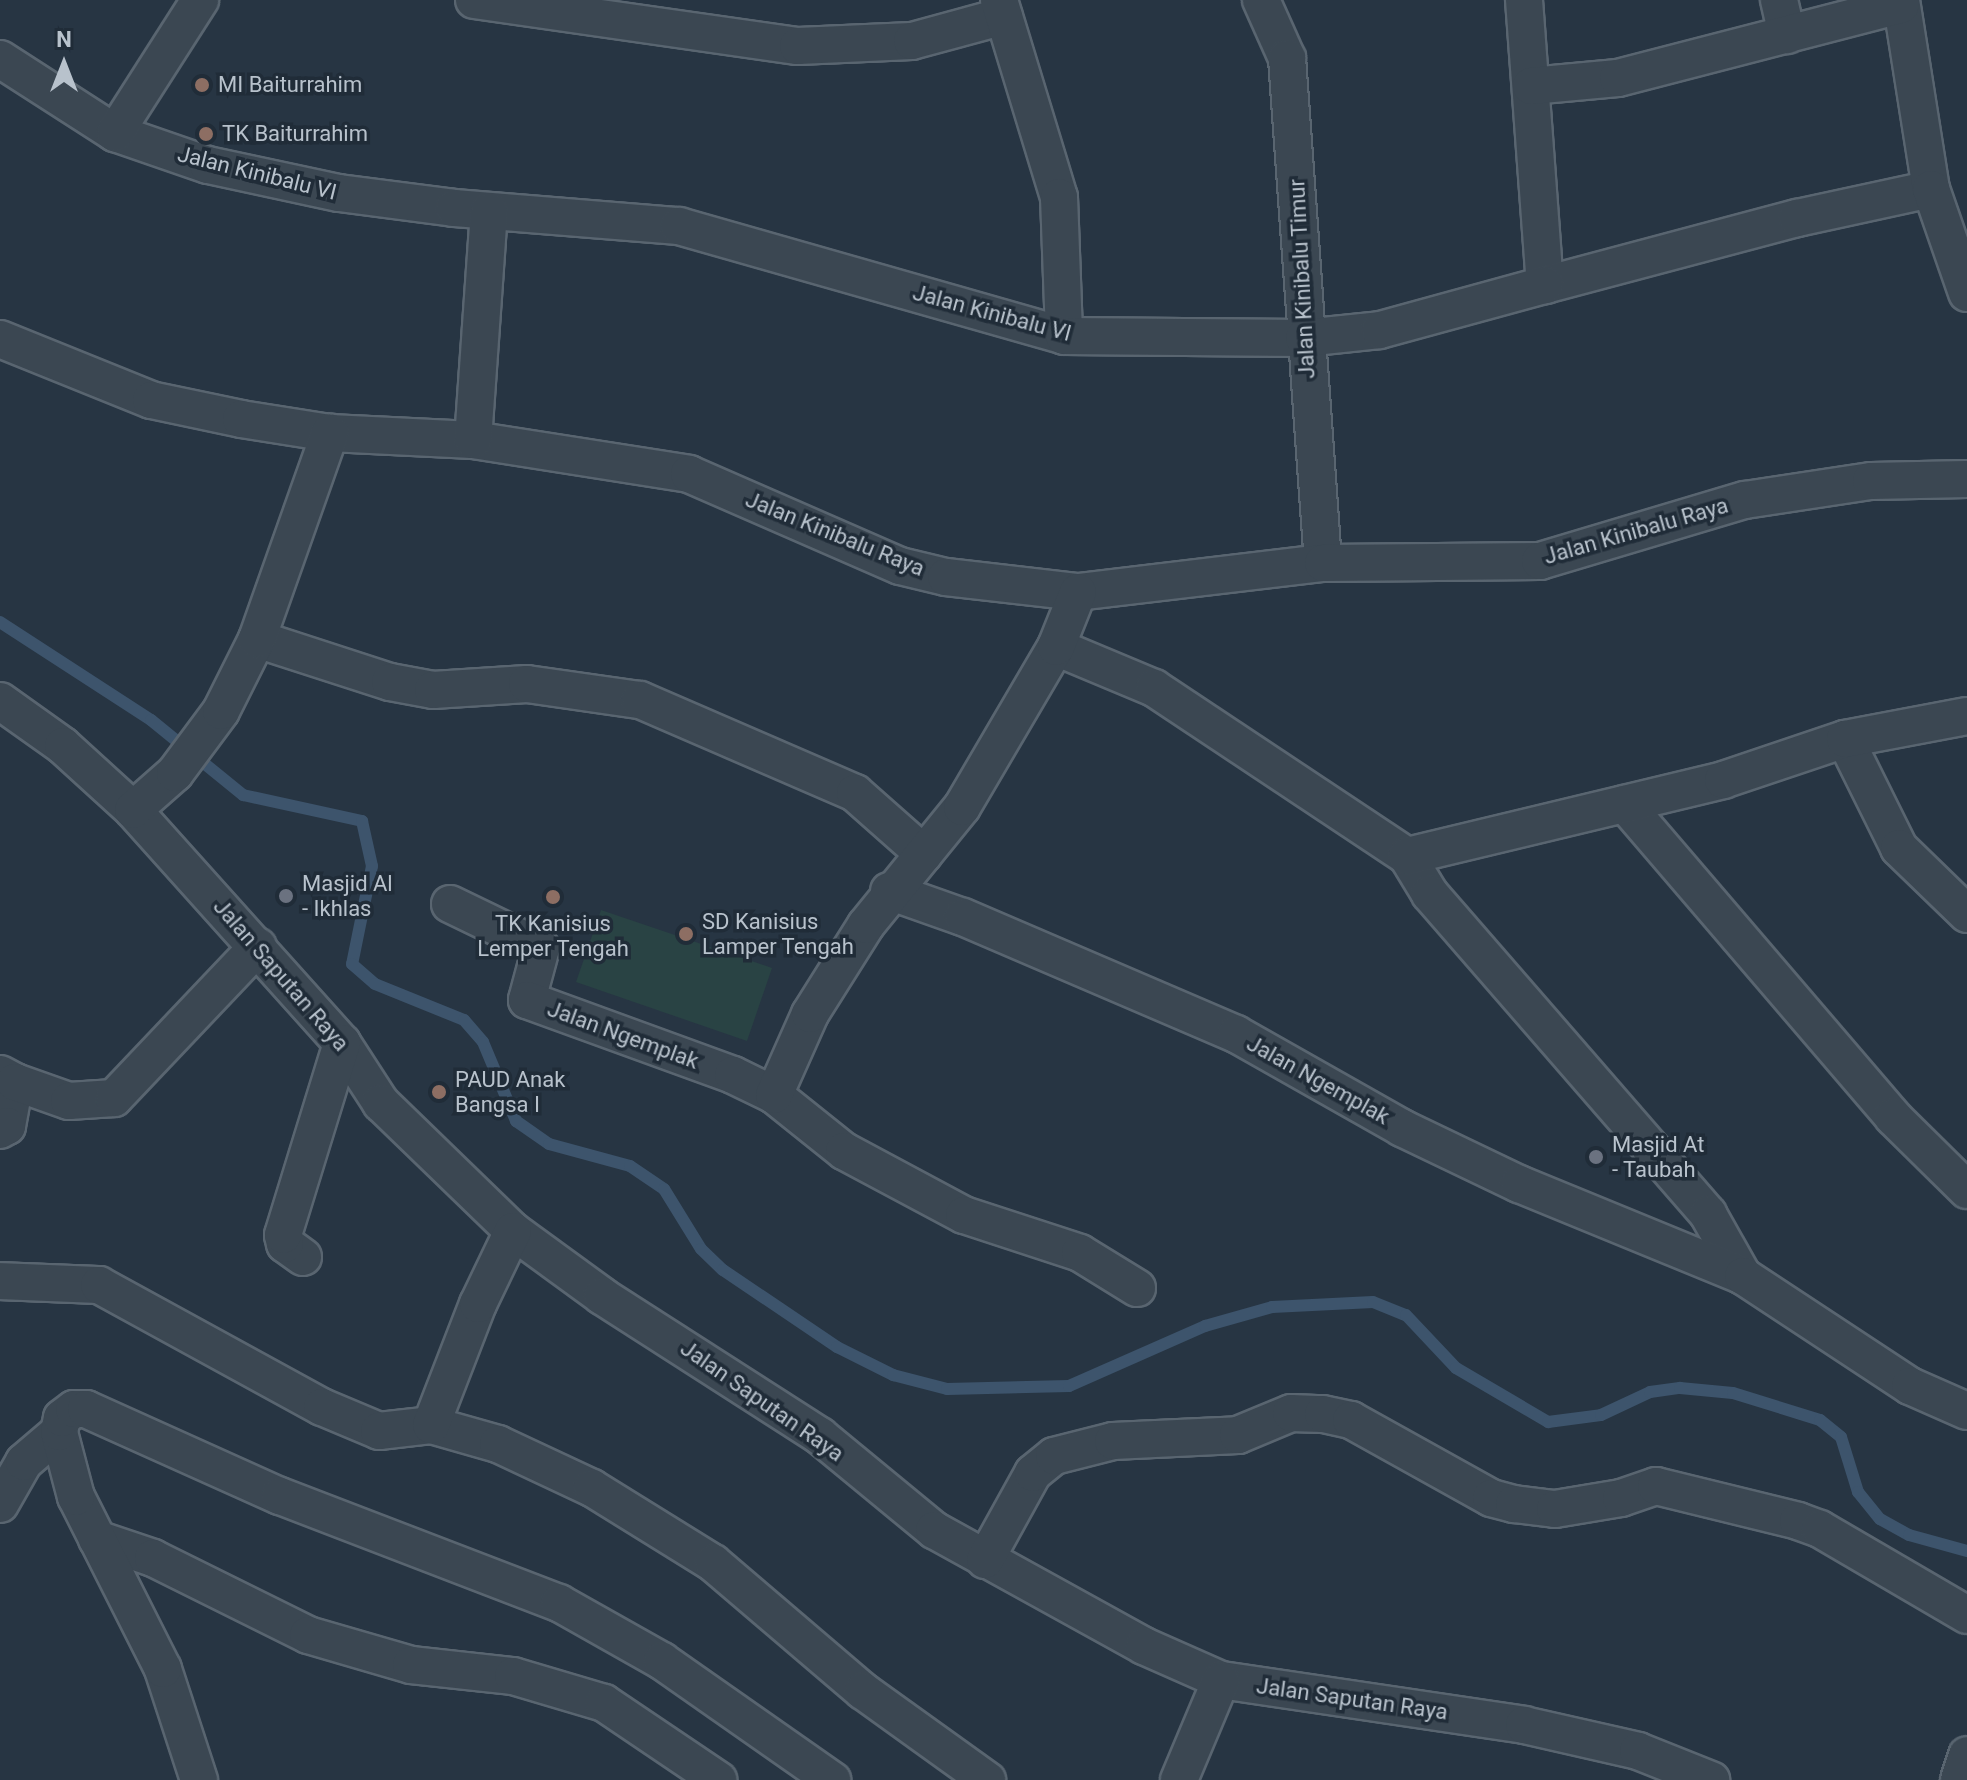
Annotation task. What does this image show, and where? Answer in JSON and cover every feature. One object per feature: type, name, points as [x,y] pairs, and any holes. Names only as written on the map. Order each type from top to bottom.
[{"type":"street","points":[[115,133],[200,0]]},
{"type":"street","points":[[474,0],[626,26],[798,46],[912,41],[1001,8],[1059,197],[1064,336]]},
{"type":"street","name":"Jalan Kinibalu Timur","points":[[1261,0],[1287,58],[1304,338],[1323,563]]},
{"type":"street","points":[[1524,0],[1545,285]]},
{"type":"street","points":[[1779,0],[1787,35]]},
{"type":"street","points":[[1531,86],[1618,78],[1901,2],[1931,189],[1967,293]]},
{"type":"street","name":"Jalan Kinibalu VI","points":[[0,59],[115,133],[208,165],[339,193],[489,212],[679,226],[1064,336],[1304,338],[1380,330],[1797,218],[1931,189]]},
{"type":"street","points":[[473,440],[489,212]]},
{"type":"street","name":"Jalan Kinibalu Raya","points":[[0,339],[151,400],[330,433],[473,440],[689,474],[900,566],[946,577],[1078,592],[1323,563],[1540,561],[1745,500],[1871,481],[1967,479]]},
{"type":"street","points":[[133,810],[175,773],[212,728],[257,639],[316,485],[330,433]]},
{"type":"street","points":[[774,1095],[810,1014],[889,891],[962,807],[1056,647],[1078,592]]},
{"type":"street","points":[[257,639],[390,682],[433,690],[527,684],[640,700],[855,793],[924,854]]},
{"type":"street","name":"Jalan Ngemplak","points":[[1056,647],[1154,688],[1407,856],[1430,894],[1708,1214],[1743,1276]]},
{"type":"street","name":"Jalan Saputan Raya","points":[[0,701],[63,746],[133,810],[342,1043],[381,1103],[513,1231],[602,1296],[820,1436],[934,1530],[985,1560],[1221,1680],[1524,1725],[1638,1751],[1711,1780]]},
{"type":"street","points":[[1407,856],[1723,780],[1845,739],[1967,716]]},
{"type":"street","points":[[1845,739],[1899,848],[1967,914]]},
{"type":"street","points":[[1625,804],[1893,1117],[1967,1190]]},
{"type":"street","name":"Jalan Ngemplak","points":[[889,891],[949,911],[1236,1034],[1402,1128],[1493,1172],[1743,1276],[1910,1386],[1967,1411]]},
{"type":"street","name":"Jalan Ngemplak","points":[[450,904],[541,948],[527,1000],[774,1095],[844,1151],[964,1215],[1080,1253],[1137,1288]]},
{"type":"street","points":[[0,1130],[7,1126],[8,1078],[69,1101],[114,1098],[258,946]]},
{"type":"street","points":[[303,1257],[285,1244],[283,1235],[342,1043]]},
{"type":"street","points":[[431,1425],[478,1304],[513,1231]]},
{"type":"street","points":[[0,1281],[99,1285],[322,1407],[379,1431],[431,1425],[498,1444],[592,1488],[713,1563],[863,1691],[987,1780]]},
{"type":"street","points":[[199,1780],[163,1669],[76,1497],[59,1432],[62,1418],[74,1409],[86,1409],[280,1496],[559,1603],[662,1661],[832,1780]]},
{"type":"street","points":[[985,1560],[1033,1473],[1054,1456],[1113,1441],[1238,1435],[1291,1413],[1323,1414],[1351,1420],[1491,1498],[1514,1504],[1555,1509],[1621,1498],[1656,1486],[1798,1521],[1820,1529],[1967,1615]]},
{"type":"street","points":[[0,1504],[24,1462],[59,1432]]},
{"type":"street","points":[[97,1539],[153,1558],[308,1635],[411,1665],[513,1676],[604,1703],[718,1780]]},
{"type":"street","points":[[1179,1780],[1221,1680]]},
{"type":"street","points":[[1959,1780],[1967,1755]]},
{"type":"green space","points":[[601,910],[772,968],[747,1041],[576,982]]},
{"type":"waterway","points":[[0,622],[151,720],[243,795],[362,821],[372,866],[352,964],[375,984],[464,1020],[483,1042],[516,1121],[549,1144],[630,1166],[664,1189],[701,1249],[723,1270],[837,1347],[893,1375],[947,1389],[1069,1386],[1205,1326],[1272,1307],[1373,1302],[1406,1315],[1456,1368],[1548,1422],[1601,1415],[1650,1392],[1680,1388],[1733,1393],[1820,1420],[1841,1437],[1858,1492],[1880,1519],[1909,1535],[1967,1551]]},
{"type":"place","name":"MI Baiturrahim","points":[[202,85]]},
{"type":"place","name":"TK Baiturrahim","points":[[206,134]]},
{"type":"place","name":"Masjid Al - Ikhlas","points":[[286,896]]},
{"type":"place","name":"TK Kanisius Lemper Tengah","points":[[553,897]]},
{"type":"place","name":"SD Kanisius Lamper Tengah","points":[[686,934]]},
{"type":"place","name":"PAUD Anak Bangsa I","points":[[439,1092]]},
{"type":"place","name":"Masjid At - Taubah","points":[[1596,1157]]}]
